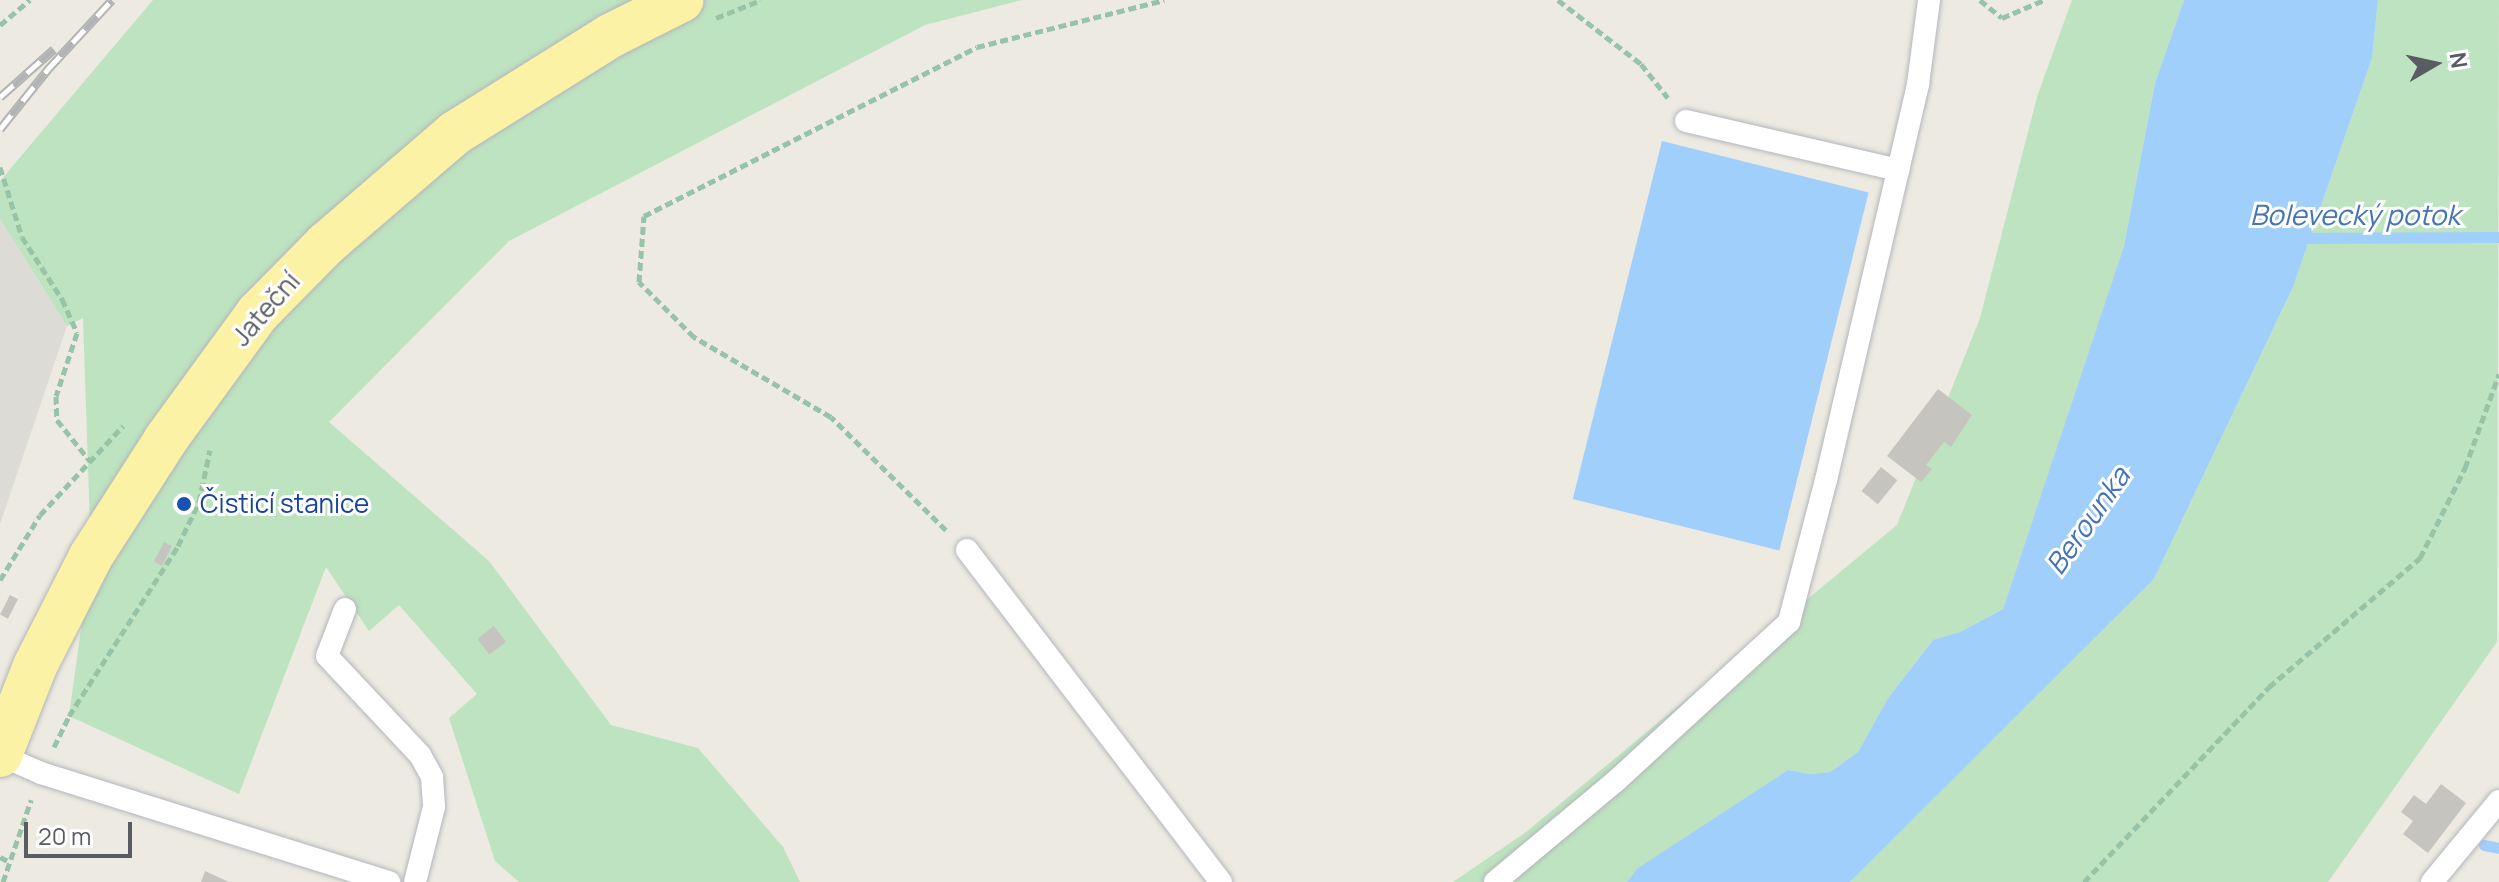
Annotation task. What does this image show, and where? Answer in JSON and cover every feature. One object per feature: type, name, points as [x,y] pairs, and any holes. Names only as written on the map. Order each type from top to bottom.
[{"type":"main road","name":"Jateční","points":[[0,755],[35,666],[91,556],[166,439],[258,313],[326,244],[455,133],[526,85],[610,36],[693,12]]},
{"type":"lane","points":[[1495,882],[1616,781],[1789,622],[1826,480],[1918,84],[1929,0]]},
{"type":"lane","points":[[1686,121],[1898,170]]},
{"type":"lane","points":[[967,550],[1221,882]]},
{"type":"lane","points":[[345,609],[327,656],[420,755],[432,777],[434,807],[415,882]]},
{"type":"lane","points":[[0,755],[41,773],[329,873],[389,882]]},
{"type":"lane","points":[[2432,882],[2499,801]]},
{"type":"path","points":[[0,25],[30,0]]},
{"type":"path","points":[[693,12],[761,0]]},
{"type":"path","points":[[967,550],[831,417],[694,337],[639,282],[644,216],[977,47],[1164,0]]},
{"type":"path","points":[[1558,0],[1641,64],[1686,121]]},
{"type":"path","points":[[1980,0],[2002,18],[2044,0]]},
{"type":"path","points":[[0,167],[22,237],[62,299],[77,333],[56,396],[57,420],[90,461]]},
{"type":"path","points":[[2084,882],[2269,687],[2420,558],[2465,468],[2499,374]]},
{"type":"path","points":[[3,882],[41,773],[69,716],[178,546],[199,502],[213,443]]},
{"type":"path","points":[[0,857],[10,862]]},
{"type":"shaded area","points":[[0,219],[67,326],[0,524]]},
{"type":"green space","points":[[153,0],[1022,0],[925,25],[509,241],[329,422],[489,561],[611,725],[698,748],[783,847],[800,882],[519,882],[495,861],[449,718],[477,694],[399,605],[369,631],[326,567],[239,794],[69,716],[91,556],[83,318],[67,326],[0,219],[0,181]]},
{"type":"green space","points":[[2072,0],[2184,0],[2155,83],[2124,246],[2003,609],[1960,632],[1932,641],[1888,698],[1858,752],[1830,772],[1810,774],[1788,770],[1639,868],[1627,882],[1453,882],[1526,832],[1897,525],[1980,318],[2037,97]]},
{"type":"green space","points":[[2378,0],[2499,0],[2497,642],[2328,882],[1850,882],[2154,579],[2293,287],[2372,58]]},
{"type":"water","name":"Berounka","points":[[2184,0],[2378,0],[2372,58],[2293,287],[2154,579],[1850,882],[1627,882],[1638,868],[1788,770],[1810,774],[1830,772],[1858,752],[1888,698],[1933,640],[1960,632],[2003,609],[2124,246],[2155,83]]},
{"type":"water","points":[[1662,141],[1869,193],[1779,551],[1573,499]]},
{"type":"building","points":[[1938,389],[1972,415],[1951,447],[1944,442],[1926,465],[1932,469],[1921,482],[1887,456]]},
{"type":"building","points":[[1881,467],[1897,480],[1878,504],[1861,491]]},
{"type":"building","points":[[164,542],[172,546],[162,566],[154,562]]},
{"type":"building","points":[[10,595],[18,599],[8,619],[0,615]]},
{"type":"building","points":[[494,626],[506,642],[489,655],[477,639]]},
{"type":"building","points":[[2441,784],[2466,803],[2428,853],[2403,834],[2413,821],[2401,812],[2414,795],[2426,804]]},
{"type":"building","points":[[205,871],[229,882],[201,882]]},
{"type":"waterway","name":"Bolevecký potok","points":[[2296,238],[2499,237]]},
{"type":"waterway","points":[[2484,845],[2499,848]]},
{"type":"railway","points":[[0,129],[48,69],[112,0]]},
{"type":"railway","points":[[0,97],[54,49]]},
{"type":"place","name":"Čisticí stanice","points":[[184,504]]}]
